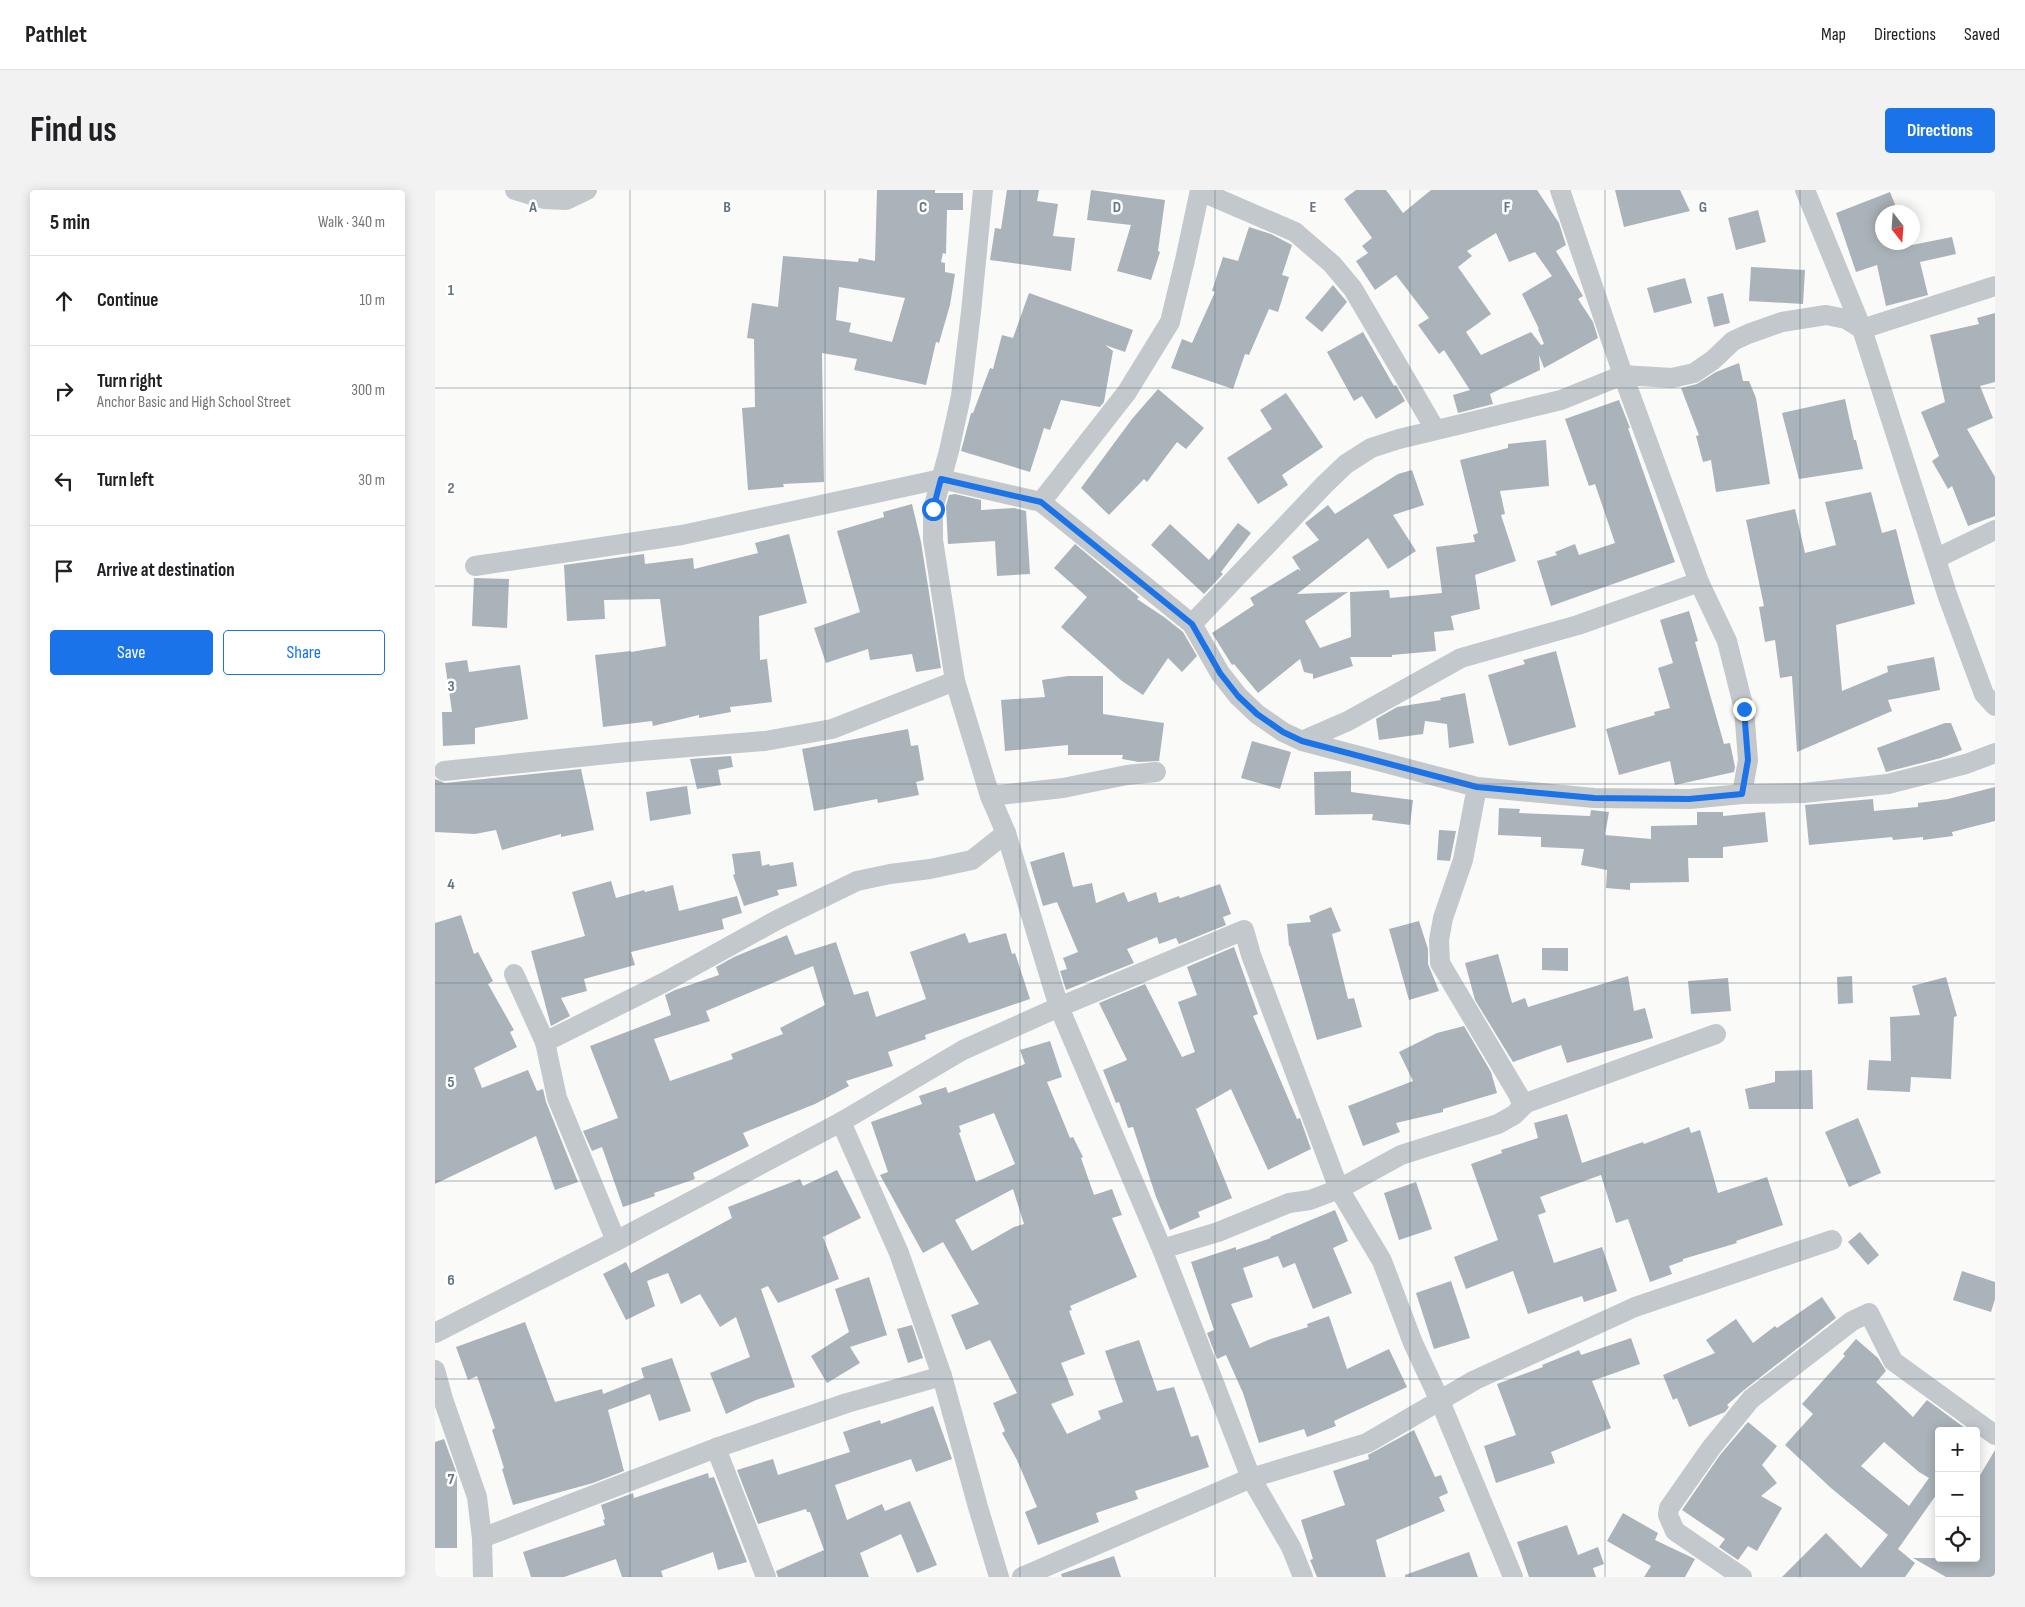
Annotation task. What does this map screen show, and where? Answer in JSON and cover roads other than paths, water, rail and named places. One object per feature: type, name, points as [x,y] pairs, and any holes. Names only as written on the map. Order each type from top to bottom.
[{"type":"street","points":[[515,190],[544,199],[566,200],[587,190]]},
{"type":"street","points":[[983,190],[961,396],[949,451],[933,509],[933,540],[955,681],[990,796],[1006,833],[1059,1006],[1162,1249],[1251,1478],[1291,1548],[1303,1577]]},
{"type":"street","points":[[1041,502],[1127,392],[1170,322],[1200,190],[1295,232],[1332,264],[1353,289],[1435,429]]},
{"type":"street","points":[[1560,190],[1623,375],[1699,582],[1727,641],[1744,709],[1748,760],[1742,794]]},
{"type":"street","points":[[1805,190],[1862,329],[1948,597],[1984,694],[1995,706]]},
{"type":"street","points":[[1192,624],[1325,484],[1346,464],[1371,448],[1435,429],[1470,423],[1561,400],[1623,375],[1672,378],[1694,373],[1713,360],[1733,341],[1782,322],[1826,315],[1846,319],[1862,329],[1995,286]]},
{"type":"street","points":[[475,566],[682,535],[941,479],[1041,502],[1192,624],[1220,673],[1238,696],[1257,714],[1283,732],[1302,741],[1477,787],[1594,798],[1689,799],[1742,794],[1803,793],[1888,784],[1966,764],[1995,753]]},
{"type":"street","points":[[1937,558],[1995,530]]},
{"type":"street","points":[[1302,741],[1348,721],[1461,658],[1578,625],[1699,582]]},
{"type":"street","points":[[444,771],[775,739],[832,729],[955,681]]},
{"type":"street","points":[[990,796],[1063,788],[1127,775],[1156,772]]},
{"type":"street","points":[[1477,787],[1463,860],[1443,918],[1439,940],[1440,963],[1521,1102],[1526,1103]]},
{"type":"street","points":[[545,1042],[663,983],[777,920],[857,881],[972,860],[1006,833]]},
{"type":"street","points":[[435,1333],[616,1241],[841,1122],[963,1050],[1059,1006],[1244,930],[1251,955],[1339,1189],[1381,1261],[1413,1343],[1440,1401],[1513,1577]]},
{"type":"street","points":[[514,974],[545,1042],[557,1098],[616,1241]]},
{"type":"street","points":[[1162,1249],[1218,1232],[1289,1203],[1310,1200],[1339,1189],[1401,1155],[1498,1124],[1514,1115],[1526,1103],[1716,1034]]},
{"type":"street","points":[[841,1122],[899,1253],[942,1376],[999,1577]]},
{"type":"street","points":[[1022,1577],[1251,1478],[1367,1443],[1492,1372],[1635,1307],[1832,1240]]},
{"type":"street","points":[[1743,1577],[1675,1531],[1668,1515],[1669,1508],[1711,1448],[1751,1399],[1852,1321],[1869,1313],[1893,1361],[1995,1435]]},
{"type":"street","points":[[435,1370],[443,1399],[477,1497],[482,1538],[483,1577]]},
{"type":"street","points":[[482,1538],[717,1448],[847,1403],[942,1376]]},
{"type":"street","points":[[717,1448],[766,1577]]}]
